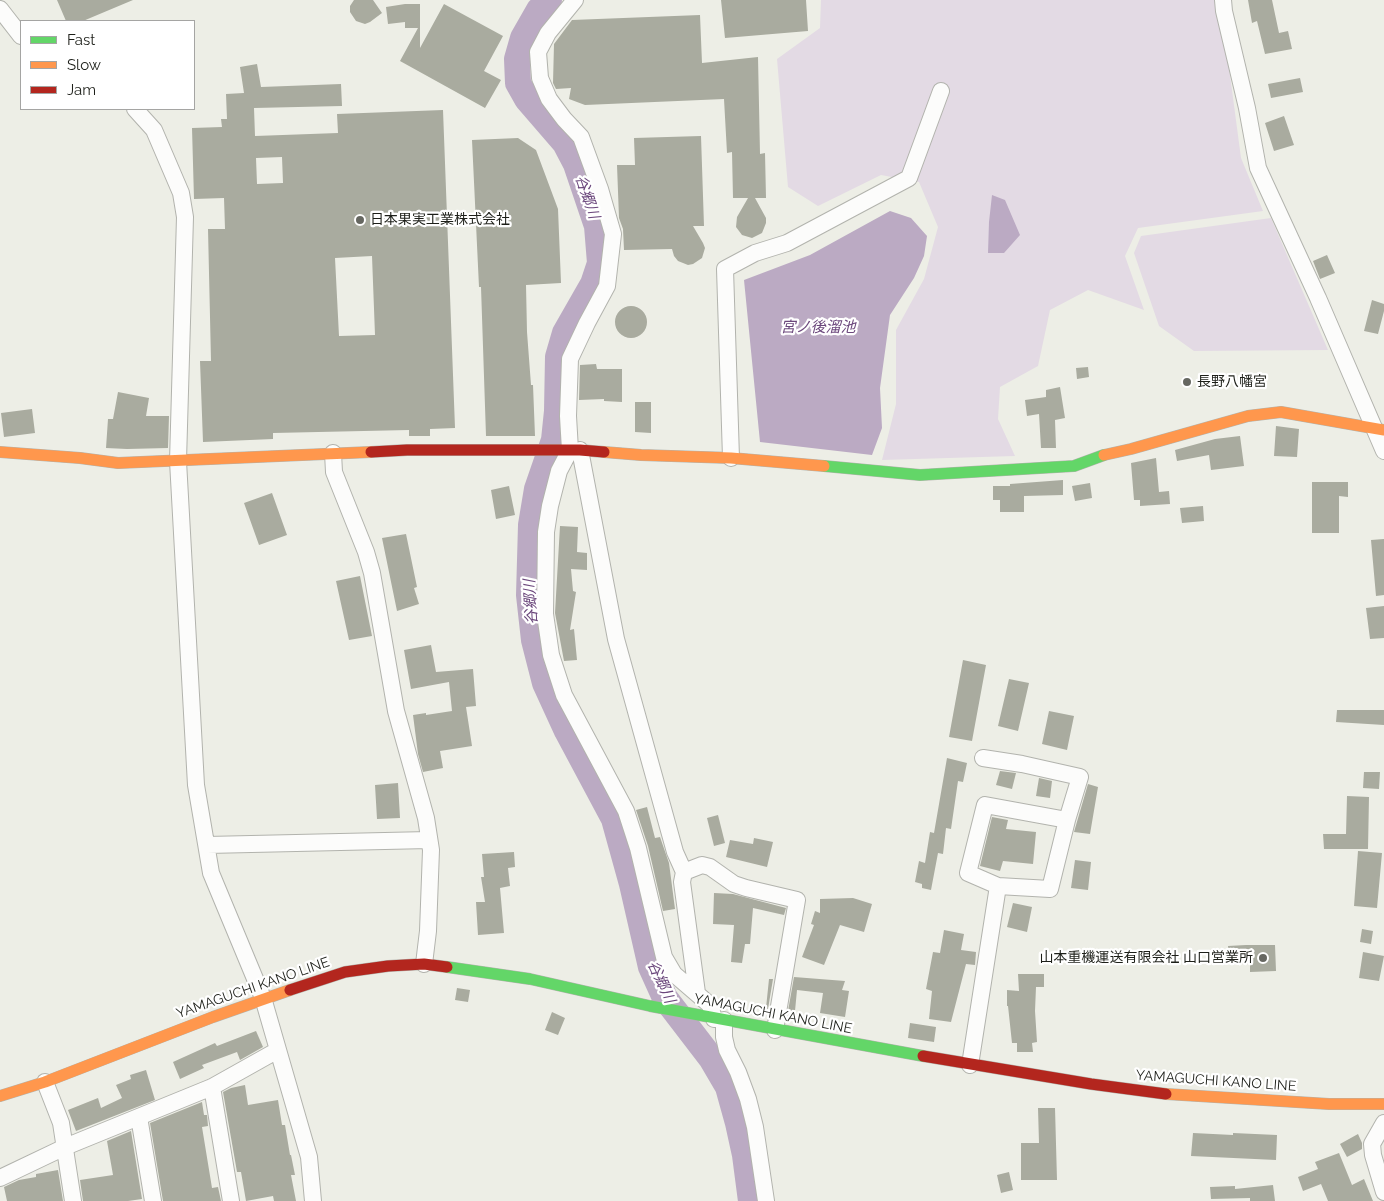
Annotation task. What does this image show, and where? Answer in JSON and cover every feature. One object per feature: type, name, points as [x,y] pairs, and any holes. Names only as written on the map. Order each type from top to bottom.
[{"type":"main road","points":[[0,452],[118,463],[407,450],[570,450],[731,458],[920,475],[1074,466],[1102,455],[1131,450],[1169,437],[1248,416],[1281,412],[1379,429]]},
{"type":"main road","name":"YAMAGUCHI KANO LINE","points":[[0,1096],[45,1082],[264,998],[345,972],[388,966],[424,964],[530,979],[650,1006],[970,1065],[1172,1095],[1329,1104],[1384,1104]]},
{"type":"street","points":[[575,0],[548,33],[538,52],[540,78],[549,99],[564,119],[581,136],[600,189],[613,234],[607,286],[587,322],[570,359],[568,416],[570,450],[616,639],[675,852],[684,872],[682,882],[697,992]]},
{"type":"street","points":[[1223,0],[1258,168],[1360,393],[1379,429],[1384,451]]},
{"type":"street","points":[[0,9],[20,35]]},
{"type":"street","points":[[731,458],[725,269],[755,253],[788,244],[909,178],[940,91]]},
{"type":"street","points":[[136,110],[154,130],[181,193],[185,217],[178,461],[196,785],[211,873],[264,998],[309,1157],[313,1201]]},
{"type":"street","points":[[570,450],[558,471],[546,532],[545,614],[551,655],[564,695],[626,811],[638,848],[664,957],[674,974],[697,992],[710,1005],[719,1019],[726,1050],[738,1072],[748,1099],[755,1127],[766,1201]]},
{"type":"street","points":[[333,453],[334,472],[366,552],[372,573],[396,711],[426,818],[431,850],[430,904],[424,964]]},
{"type":"street","points":[[983,758],[1022,764],[1080,777],[1050,889],[998,886],[968,873],[985,805],[1067,820]]},
{"type":"street","points":[[207,845],[429,840]]},
{"type":"street","points":[[684,872],[702,865],[710,867],[734,884],[797,900],[776,1030]]},
{"type":"street","points":[[970,1065],[998,886]]},
{"type":"street","points":[[0,1178],[65,1147],[212,1087],[278,1050]]},
{"type":"street","points":[[45,1082],[61,1123],[73,1201]]},
{"type":"street","points":[[212,1087],[231,1201]]},
{"type":"street","points":[[139,1117],[153,1201]]},
{"type":"street","points":[[1384,1123],[1372,1144],[1373,1155],[1384,1192]]},
{"type":"shaded area","points":[[821,0],[1220,0],[1241,158],[1263,211],[1138,228],[1125,256],[1144,310],[1088,290],[1050,310],[1038,366],[1000,387],[998,419],[1015,456],[882,460],[896,404],[896,330],[924,279],[938,227],[919,182],[881,175],[818,206],[788,187],[777,59],[820,28]]},
{"type":"shaded area","points":[[1271,218],[1328,350],[1194,351],[1159,326],[1134,253],[1141,236]]},
{"type":"water","points":[[992,195],[1005,200],[1020,235],[1004,253],[988,253]]},
{"type":"water","name":"宮ノ後溜池","points":[[890,211],[911,218],[927,236],[924,256],[914,278],[890,315],[880,388],[882,428],[872,455],[760,442],[744,280],[810,255]]},
{"type":"building","points":[[57,0],[133,0],[85,20],[66,20]]},
{"type":"building","points":[[354,0],[373,0],[382,13],[365,24],[356,21],[350,12],[350,6]]},
{"type":"building","points":[[721,0],[806,0],[808,31],[725,38]]},
{"type":"building","points":[[1248,0],[1272,0],[1279,33],[1288,31],[1292,49],[1265,54],[1257,21],[1252,23]]},
{"type":"building","points":[[420,4],[420,48],[444,4],[503,36],[484,71],[501,80],[485,108],[400,61],[418,28],[405,28],[405,22],[388,24],[386,7]]},
{"type":"building","points":[[700,15],[702,63],[758,57],[760,154],[765,153],[766,198],[755,198],[766,218],[766,223],[762,233],[752,238],[742,235],[736,227],[737,217],[748,198],[733,198],[732,152],[727,153],[724,99],[585,105],[569,99],[571,88],[556,89],[553,83],[554,44],[572,20]]},
{"type":"building","points":[[257,64],[261,87],[341,84],[342,106],[254,108],[255,136],[338,133],[337,114],[443,110],[455,428],[430,429],[430,436],[409,436],[409,430],[273,433],[273,439],[203,442],[200,361],[211,361],[208,229],[225,229],[224,198],[194,199],[192,128],[222,127],[221,119],[227,119],[226,94],[244,93],[240,67]],"holes":[[[282,157],[283,183],[257,184],[256,158]],[[372,256],[375,335],[339,336],[335,258]]]},
{"type":"building","points":[[1300,78],[1303,92],[1271,98],[1268,84]]},
{"type":"building","points":[[1284,116],[1294,145],[1274,151],[1265,123]]},
{"type":"building","points":[[701,136],[704,226],[693,226],[705,248],[702,258],[688,265],[678,261],[672,249],[624,250],[623,229],[619,218],[617,165],[635,165],[634,138]]},
{"type":"building","points":[[518,138],[536,150],[558,209],[561,283],[526,285],[527,332],[531,385],[533,385],[535,436],[486,436],[481,287],[479,287],[472,140]]},
{"type":"building","points":[[1327,255],[1335,273],[1320,279],[1313,261]]},
{"type":"building","points":[[1372,300],[1384,304],[1378,334],[1364,331]]},
{"type":"building","points":[[631,306],[637,307],[642,311],[646,316],[646,328],[642,333],[637,337],[631,338],[625,337],[620,333],[616,328],[615,322],[616,316],[620,311],[625,307]]},
{"type":"building","points":[[596,364],[597,369],[622,369],[622,402],[604,401],[604,399],[579,400],[580,365]]},
{"type":"building","points":[[1088,367],[1089,377],[1077,379],[1076,368]]},
{"type":"building","points":[[1060,387],[1065,418],[1055,420],[1056,448],[1041,448],[1039,414],[1027,416],[1025,400],[1046,397],[1046,390]]},
{"type":"building","points":[[118,392],[149,398],[146,416],[169,416],[168,448],[106,448],[108,419],[113,419]]},
{"type":"building","points":[[635,402],[651,402],[651,433],[635,432]]},
{"type":"building","points":[[32,409],[35,433],[4,437],[1,413]]},
{"type":"building","points":[[1276,426],[1299,429],[1297,457],[1274,456]]},
{"type":"building","points":[[1240,436],[1244,466],[1211,470],[1209,455],[1177,461],[1175,450],[1215,439]]},
{"type":"building","points":[[1156,458],[1159,492],[1169,491],[1170,504],[1140,506],[1140,500],[1134,500],[1131,463]]},
{"type":"building","points":[[1063,480],[1063,495],[1024,496],[1024,512],[1000,512],[1000,500],[993,500],[993,486]]},
{"type":"building","points":[[1312,482],[1348,482],[1348,497],[1339,496],[1339,533],[1312,533]]},
{"type":"building","points":[[1090,483],[1092,498],[1075,501],[1072,486]]},
{"type":"building","points":[[509,486],[515,515],[496,519],[491,490]]},
{"type":"building","points":[[272,493],[287,535],[259,545],[244,503]]},
{"type":"building","points":[[1203,506],[1204,521],[1182,523],[1180,508]]},
{"type":"building","points":[[560,526],[578,527],[577,552],[587,553],[587,570],[571,569],[573,591],[576,592],[570,630],[574,629],[577,660],[564,661],[555,613]]},
{"type":"building","points":[[406,534],[417,587],[414,588],[419,604],[397,611],[382,538]]},
{"type":"building","points":[[1384,539],[1384,595],[1376,596],[1371,540]]},
{"type":"building","points":[[360,576],[372,636],[349,640],[336,581]]},
{"type":"building","points":[[1384,606],[1384,638],[1370,639],[1366,608]]},
{"type":"building","points":[[431,645],[436,672],[473,669],[476,706],[466,707],[472,746],[440,751],[443,768],[423,772],[418,754],[413,715],[452,711],[449,682],[411,689],[404,650]]},
{"type":"building","points":[[963,660],[986,665],[972,741],[949,737]]},
{"type":"building","points":[[1009,679],[1029,683],[1018,731],[998,726]]},
{"type":"building","points":[[1337,710],[1384,710],[1384,725],[1336,722]]},
{"type":"building","points":[[1049,711],[1074,716],[1067,750],[1042,744]]},
{"type":"building","points":[[947,758],[967,763],[963,782],[958,781],[951,829],[946,828],[943,854],[938,853],[931,890],[922,888],[922,884],[915,882],[919,861],[925,863],[930,832],[934,833]]},
{"type":"building","points":[[1000,771],[1016,773],[1012,789],[996,785]]},
{"type":"building","points":[[1364,772],[1380,772],[1379,789],[1363,788]]},
{"type":"building","points":[[1039,778],[1052,781],[1050,798],[1036,796]]},
{"type":"building","points":[[398,783],[400,818],[377,819],[375,785]]},
{"type":"building","points":[[1088,784],[1098,787],[1090,834],[1074,832]]},
{"type":"building","points":[[1347,796],[1369,797],[1368,849],[1324,849],[1323,834],[1346,834]]},
{"type":"building","points":[[647,807],[655,838],[660,837],[669,863],[675,909],[663,911],[648,846],[636,810]]},
{"type":"building","points":[[718,815],[725,843],[714,846],[707,818]]},
{"type":"building","points":[[992,817],[1008,820],[1006,829],[1036,832],[1033,864],[1003,861],[1000,871],[980,866]]},
{"type":"building","points":[[754,838],[773,842],[767,867],[726,857],[730,840],[753,844]]},
{"type":"building","points":[[1358,851],[1382,853],[1377,908],[1354,906]]},
{"type":"building","points":[[514,852],[515,867],[508,868],[510,886],[500,888],[504,933],[478,935],[476,902],[485,902],[481,877],[484,877],[482,854]]},
{"type":"building","points":[[1075,860],[1091,862],[1088,890],[1071,888]]},
{"type":"building","points":[[714,893],[733,894],[786,908],[784,915],[753,908],[750,944],[745,944],[742,963],[731,962],[734,925],[713,924]]},
{"type":"building","points":[[853,898],[872,904],[864,932],[840,925],[824,965],[802,957],[814,925],[811,924],[815,911],[820,913],[820,899]]},
{"type":"building","points":[[1013,903],[1032,907],[1027,932],[1007,927]]},
{"type":"building","points":[[1362,929],[1373,931],[1371,944],[1360,942]]},
{"type":"building","points":[[944,930],[964,934],[961,950],[976,952],[975,965],[966,964],[951,1022],[929,1019],[932,991],[926,989],[933,952],[940,953]]},
{"type":"building","name":"山本重機運送有限会社 山口営業所","points":[[1275,945],[1276,971],[1250,972],[1250,963],[1229,964],[1228,946]]},
{"type":"building","points":[[1363,952],[1384,956],[1379,981],[1359,978]]},
{"type":"building","points":[[1018,974],[1044,974],[1044,987],[1036,987],[1037,1042],[1032,1043],[1033,1052],[1017,1052],[1017,1043],[1012,1043],[1007,1006],[1007,990],[1019,991]]},
{"type":"building","points":[[794,977],[845,981],[842,990],[849,991],[845,1017],[820,1013],[823,993],[797,990],[795,1011],[788,1011]]},
{"type":"building","points":[[769,979],[773,979],[768,1009],[766,1008]]},
{"type":"building","points":[[457,988],[470,990],[468,1002],[455,1000]]},
{"type":"building","points":[[552,1012],[565,1018],[558,1035],[545,1030]]},
{"type":"building","points":[[910,1023],[936,1027],[934,1042],[908,1038]]},
{"type":"building","points":[[256,1031],[263,1047],[240,1060],[237,1052],[202,1065],[204,1068],[180,1079],[173,1062],[215,1043],[217,1046]]},
{"type":"building","points":[[146,1070],[155,1100],[76,1131],[68,1110],[98,1098],[101,1108],[122,1098],[116,1085],[131,1079],[130,1075]]},
{"type":"building","points":[[245,1085],[248,1105],[278,1100],[282,1125],[285,1125],[295,1175],[291,1175],[296,1201],[274,1201],[273,1196],[246,1201],[241,1172],[237,1172],[223,1092]]},
{"type":"building","points":[[202,1102],[204,1115],[207,1115],[208,1126],[202,1127],[212,1188],[218,1187],[221,1201],[163,1201],[150,1123]]},
{"type":"building","points":[[1038,1108],[1055,1108],[1057,1180],[1021,1180],[1021,1143],[1039,1143]]},
{"type":"building","points":[[131,1131],[142,1199],[128,1201],[83,1201],[80,1180],[113,1175],[107,1141]]},
{"type":"building","points":[[1193,1133],[1277,1135],[1276,1160],[1191,1156]]},
{"type":"building","points":[[1358,1134],[1362,1143],[1362,1149],[1347,1157],[1340,1144]]},
{"type":"building","points":[[1339,1153],[1352,1185],[1364,1179],[1373,1201],[1328,1201],[1321,1184],[1303,1191],[1298,1177],[1318,1169],[1315,1162]]},
{"type":"building","points":[[58,1170],[63,1201],[7,1201],[4,1187],[19,1180],[36,1177],[36,1174]]},
{"type":"building","points":[[1009,1172],[1013,1190],[1001,1193],[997,1175]]},
{"type":"building","points":[[1273,1185],[1275,1201],[1250,1201],[1250,1198],[1211,1199],[1210,1187],[1235,1186],[1235,1189]]},
{"type":"waterway","name":"谷郷川","points":[[549,0],[539,10],[523,38],[517,59],[518,83],[527,99],[565,143],[576,164],[597,226],[600,263],[593,284],[565,333],[558,357],[557,411],[554,440],[537,489],[531,525],[529,595],[534,640],[545,683],[567,731],[614,819],[632,884],[651,967],[665,998],[711,1058],[728,1087],[745,1155],[751,1201]]},
{"type":"traffic: fast","points":[[824,466],[920,475],[1074,466],[1104,455]]},
{"type":"traffic: fast","points":[[447,967],[530,979],[650,1006],[923,1056]]},
{"type":"traffic: slow","points":[[1104,455],[1248,416],[1281,412],[1384,430]]},
{"type":"traffic: slow","points":[[0,452],[118,463],[371,452]]},
{"type":"traffic: slow","points":[[604,452],[731,458],[824,466]]},
{"type":"traffic: slow","points":[[0,1096],[45,1082],[213,1017],[290,990]]},
{"type":"traffic: slow","points":[[1166,1094],[1329,1104],[1384,1104]]},
{"type":"traffic: jam","points":[[371,452],[407,450],[580,450],[604,452]]},
{"type":"traffic: jam","points":[[290,990],[345,972],[388,966],[424,964],[447,967]]},
{"type":"traffic: jam","points":[[923,1056],[1091,1084],[1166,1094]]},
{"type":"place","name":"日本果実工業株式会社","points":[[360,220]]},
{"type":"place","name":"長野八幡宮","points":[[1187,382]]},
{"type":"place","name":"山本重機運送有限会社 山口営業所","points":[[1263,958]]}]
